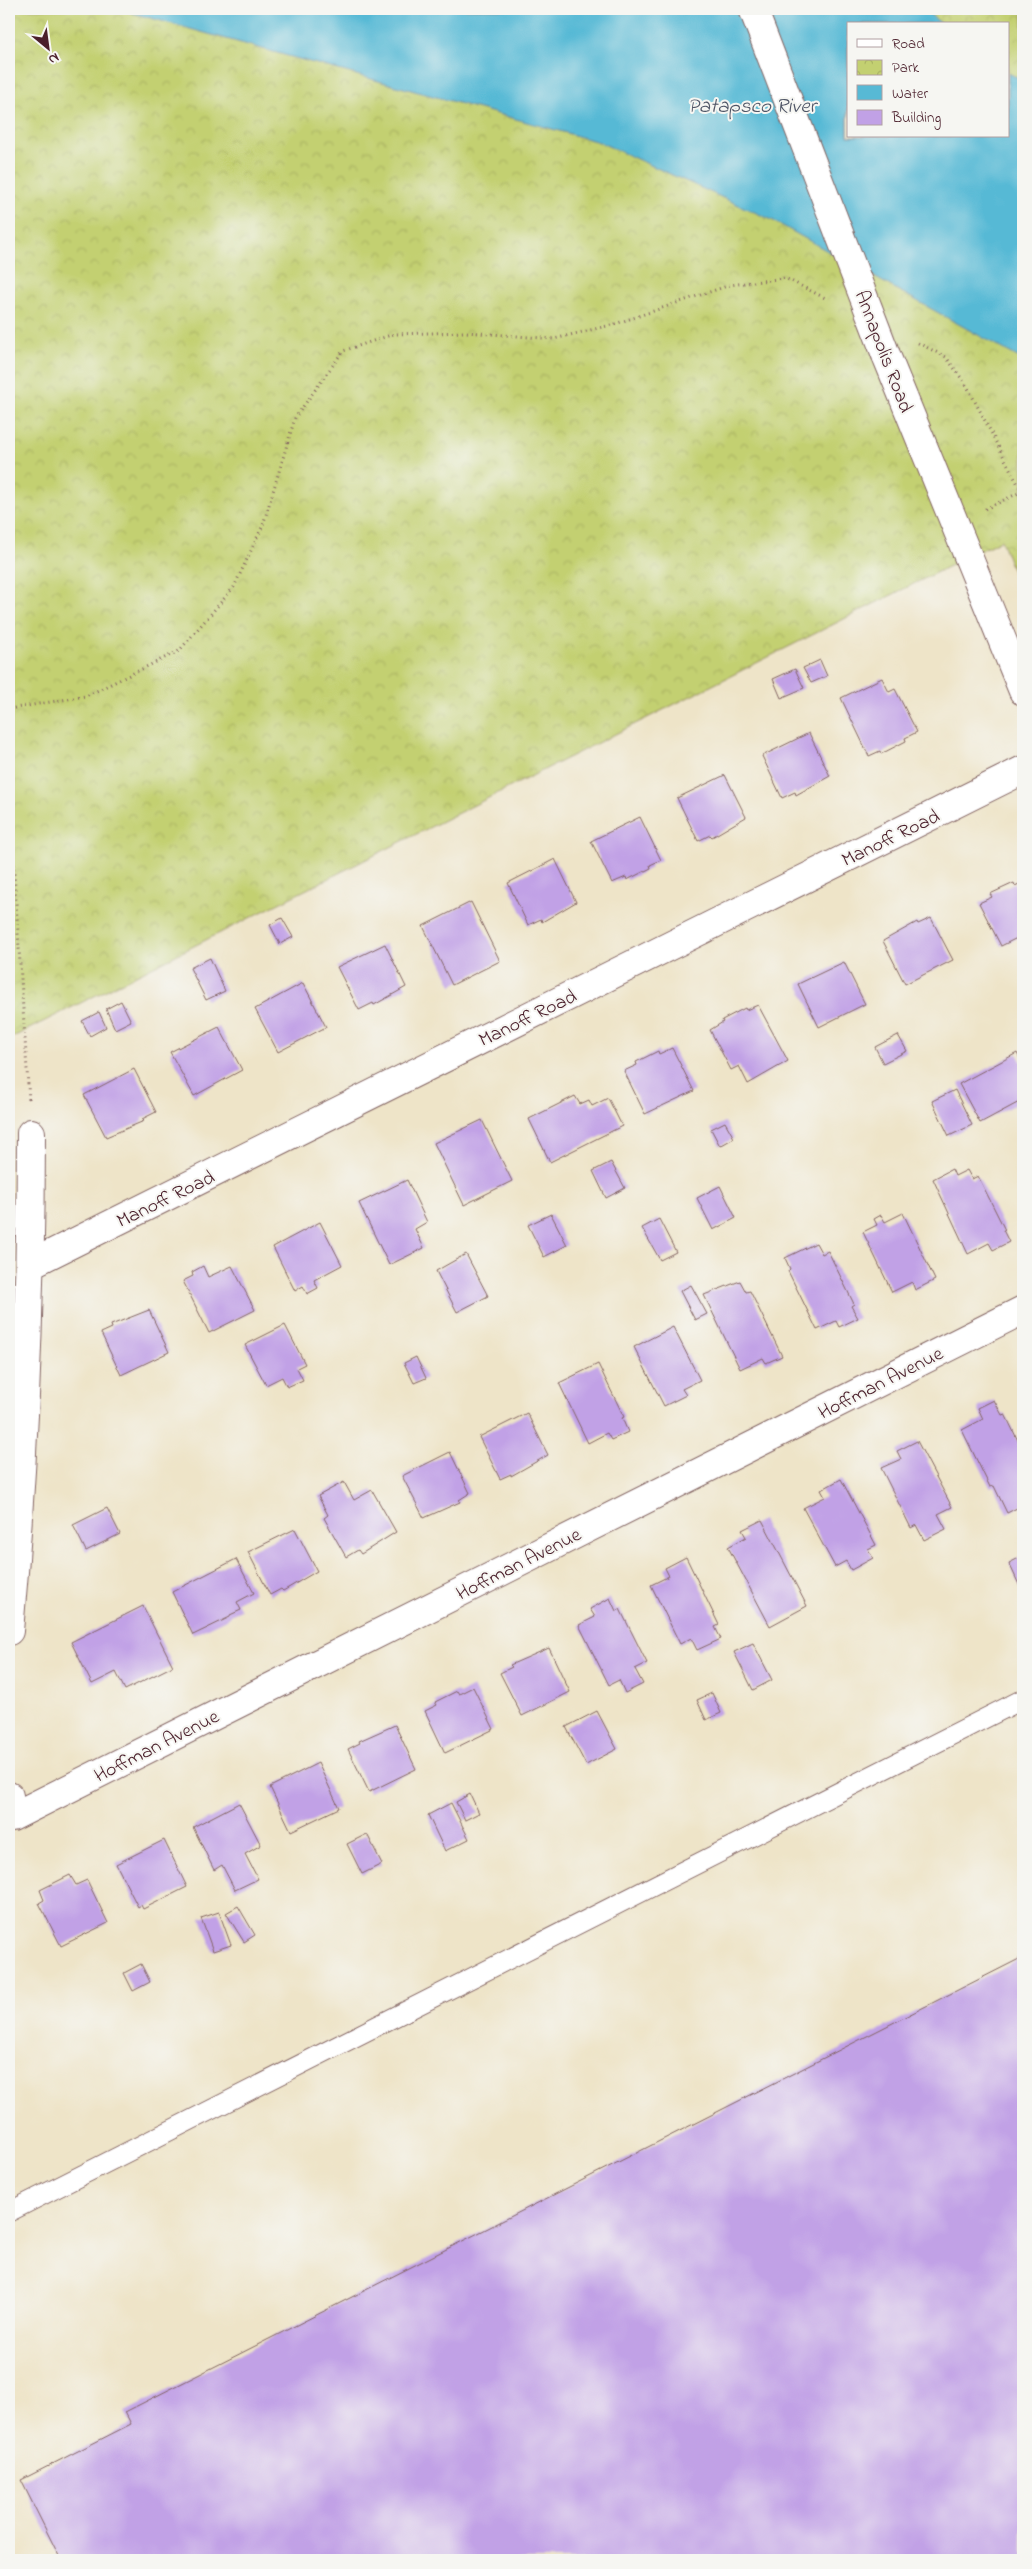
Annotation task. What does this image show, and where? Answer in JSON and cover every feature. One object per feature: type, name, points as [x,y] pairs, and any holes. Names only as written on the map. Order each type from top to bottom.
[{"type":"street","name":"Annapolis Road","points":[[753,9],[886,355],[1023,691]]},
{"type":"street","name":"Manoff Road","points":[[31,1264],[1023,770]]},
{"type":"street","points":[[9,1631],[15,1558],[31,1264],[31,1133]]},
{"type":"street","name":"Hoffman Avenue","points":[[10,1806],[1023,1310]]},
{"type":"lane","points":[[9,2212],[1023,1699]]},
{"type":"path","points":[[9,709],[86,696],[179,651],[234,587],[263,525],[295,418],[342,351],[394,334],[466,332],[554,338],[615,324],[730,285],[785,278],[830,300]]},
{"type":"path","points":[[910,340],[946,357],[967,386],[1023,492],[954,525]]},
{"type":"path","points":[[9,829],[14,872],[31,1133]]},
{"type":"green space","points":[[9,9],[1023,9],[1023,597],[1001,540],[9,1039]]},
{"type":"water","name":"Patapsco River","points":[[118,9],[923,9],[939,22],[847,22],[847,138],[1010,138],[1010,74],[1023,80],[1023,360],[772,220],[599,142]]},
{"type":"building","points":[[820,660],[827,676],[811,683],[803,668]]},
{"type":"building","points":[[795,669],[804,688],[781,698],[773,679]]},
{"type":"building","points":[[882,678],[889,692],[895,689],[917,732],[905,738],[906,741],[881,754],[880,751],[869,756],[841,698]]},
{"type":"building","points":[[809,733],[830,776],[796,795],[795,792],[782,798],[762,756]]},
{"type":"building","points":[[725,775],[746,817],[712,837],[710,835],[698,841],[677,798]]},
{"type":"building","points":[[640,817],[661,860],[650,865],[651,868],[627,880],[626,877],[612,883],[591,841]]},
{"type":"building","points":[[555,859],[576,902],[542,922],[541,919],[528,925],[508,883]]},
{"type":"building","points":[[1023,882],[1023,935],[1001,946],[979,903],[992,897],[990,894],[1014,883],[1015,886]]},
{"type":"building","points":[[471,902],[500,961],[452,985],[423,926]]},
{"type":"building","points":[[282,918],[293,937],[280,944],[270,925]]},
{"type":"building","points":[[931,918],[953,960],[905,984],[883,941],[917,922],[918,924]]},
{"type":"building","points":[[385,944],[406,987],[374,1005],[373,1003],[359,1010],[337,967]]},
{"type":"building","points":[[210,958],[225,991],[206,1000],[190,968]]},
{"type":"building","points":[[844,962],[865,1004],[819,1027],[798,984]]},
{"type":"building","points":[[303,983],[326,1027],[278,1052],[255,1009]]},
{"type":"building","points":[[121,1001],[131,1021],[115,1029],[106,1009]]},
{"type":"building","points":[[758,1005],[788,1061],[748,1084],[739,1066],[731,1070],[710,1030],[723,1022],[722,1020],[745,1008],[746,1010]]},
{"type":"building","points":[[99,1012],[106,1027],[90,1036],[82,1021]]},
{"type":"building","points":[[219,1027],[242,1070],[194,1096],[170,1052]]},
{"type":"building","points":[[898,1035],[907,1051],[883,1063],[875,1047]]},
{"type":"building","points":[[672,1048],[694,1091],[645,1114],[624,1071],[637,1065],[636,1062],[658,1051],[659,1054]]},
{"type":"building","points":[[1017,1053],[1023,1065],[1023,1100],[980,1123],[959,1084]]},
{"type":"building","points":[[134,1069],[156,1112],[142,1119],[144,1121],[106,1137],[84,1095]]},
{"type":"building","points":[[955,1090],[972,1125],[949,1136],[932,1101]]},
{"type":"building","points":[[575,1096],[580,1104],[589,1100],[592,1106],[608,1098],[622,1126],[550,1162],[529,1119]]},
{"type":"building","points":[[482,1120],[512,1181],[464,1205],[434,1143]]},
{"type":"building","points":[[725,1122],[734,1138],[720,1146],[711,1129]]},
{"type":"building","points":[[611,1162],[625,1188],[606,1198],[593,1171]]},
{"type":"building","points":[[952,1169],[955,1176],[967,1170],[972,1179],[978,1176],[1009,1242],[993,1250],[989,1243],[968,1254],[933,1179]]},
{"type":"building","points":[[407,1180],[427,1222],[415,1229],[424,1248],[389,1265],[359,1203]]},
{"type":"building","points":[[720,1186],[736,1218],[713,1230],[697,1198]]},
{"type":"building","points":[[903,1213],[935,1280],[915,1290],[912,1282],[892,1292],[863,1232],[877,1225],[874,1219],[881,1215],[885,1222]]},
{"type":"building","points":[[551,1214],[567,1245],[544,1257],[528,1225]]},
{"type":"building","points":[[659,1219],[676,1252],[660,1260],[642,1228]]},
{"type":"building","points":[[320,1222],[342,1265],[314,1280],[318,1288],[307,1294],[303,1286],[295,1291],[273,1247]]},
{"type":"building","points":[[816,1243],[822,1254],[828,1251],[854,1304],[851,1306],[858,1318],[839,1327],[836,1321],[817,1330],[788,1271],[790,1269],[785,1258]]},
{"type":"building","points":[[466,1254],[488,1296],[457,1312],[436,1271]]},
{"type":"building","points":[[203,1266],[208,1277],[232,1266],[255,1310],[209,1333],[183,1281],[193,1276],[192,1272]]},
{"type":"building","points":[[740,1281],[746,1292],[750,1291],[782,1356],[766,1363],[763,1358],[740,1369],[704,1295]]},
{"type":"building","points":[[691,1285],[707,1314],[695,1320],[680,1291]]},
{"type":"building","points":[[149,1310],[169,1352],[121,1375],[101,1333],[112,1328],[111,1325]]},
{"type":"building","points":[[285,1325],[305,1364],[297,1368],[303,1380],[287,1387],[282,1377],[266,1385],[245,1345]]},
{"type":"building","points":[[673,1327],[700,1380],[682,1389],[686,1395],[664,1406],[634,1347]]},
{"type":"building","points":[[416,1357],[426,1378],[414,1383],[404,1363]]},
{"type":"building","points":[[598,1364],[624,1417],[622,1418],[628,1432],[611,1440],[607,1433],[588,1443],[559,1383]]},
{"type":"building","points":[[994,1400],[1002,1415],[1005,1414],[1023,1451],[1023,1505],[1007,1513],[994,1486],[990,1487],[962,1430],[983,1419],[978,1408]]},
{"type":"building","points":[[527,1413],[548,1455],[511,1476],[511,1474],[500,1479],[479,1437]]},
{"type":"building","points":[[917,1441],[952,1507],[938,1514],[946,1529],[924,1540],[916,1525],[911,1528],[881,1468],[901,1459],[897,1451]]},
{"type":"building","points":[[450,1452],[470,1493],[459,1500],[460,1502],[424,1518],[402,1476]]},
{"type":"building","points":[[841,1479],[876,1545],[868,1549],[873,1558],[851,1570],[846,1561],[835,1567],[803,1508],[825,1497],[821,1490]]},
{"type":"building","points":[[344,1482],[354,1500],[372,1490],[396,1532],[361,1554],[358,1550],[346,1557],[324,1518],[328,1515],[318,1496]]},
{"type":"building","points":[[107,1508],[120,1534],[86,1551],[73,1525]]},
{"type":"building","points":[[762,1520],[807,1606],[770,1626],[728,1547],[746,1537],[742,1530]]},
{"type":"building","points":[[295,1529],[317,1571],[283,1591],[281,1589],[270,1595],[248,1552]]},
{"type":"building","points":[[1023,1556],[1023,1588],[1021,1589],[1009,1563]]},
{"type":"building","points":[[686,1557],[719,1625],[715,1627],[721,1639],[697,1650],[691,1638],[680,1644],[651,1585],[669,1576],[665,1568]]},
{"type":"building","points":[[236,1559],[254,1593],[237,1602],[241,1610],[193,1635],[172,1592]]},
{"type":"building","points":[[610,1598],[616,1611],[620,1609],[647,1663],[635,1669],[643,1684],[625,1693],[619,1680],[609,1685],[579,1625],[595,1617],[590,1609]]},
{"type":"building","points":[[143,1606],[173,1666],[125,1690],[116,1672],[92,1684],[71,1642]]},
{"type":"building","points":[[753,1643],[772,1680],[753,1690],[734,1652]]},
{"type":"building","points":[[549,1648],[570,1692],[522,1716],[500,1673],[512,1667],[510,1665]]},
{"type":"building","points":[[473,1687],[494,1729],[445,1753],[425,1711],[437,1705],[435,1702],[457,1691],[459,1694]]},
{"type":"building","points":[[712,1693],[721,1713],[706,1720],[697,1700]]},
{"type":"building","points":[[597,1711],[617,1749],[586,1765],[566,1727]]},
{"type":"building","points":[[395,1725],[416,1769],[369,1792],[348,1749],[360,1743],[359,1741]]},
{"type":"building","points":[[318,1763],[339,1808],[291,1831],[270,1787]]},
{"type":"building","points":[[470,1794],[479,1813],[465,1820],[456,1802]]},
{"type":"building","points":[[239,1803],[261,1845],[245,1854],[258,1879],[235,1890],[222,1865],[214,1870],[193,1827]]},
{"type":"building","points":[[451,1803],[469,1839],[445,1851],[428,1815]]},
{"type":"building","points":[[367,1834],[382,1864],[362,1874],[347,1844]]},
{"type":"building","points":[[164,1840],[187,1887],[143,1909],[141,1905],[138,1907],[116,1864]]},
{"type":"building","points":[[70,1875],[76,1885],[87,1880],[108,1923],[61,1946],[39,1903],[44,1900],[40,1890]]},
{"type":"building","points":[[238,1906],[255,1935],[244,1942],[226,1913]]},
{"type":"building","points":[[219,1912],[231,1945],[213,1951],[201,1918]]},
{"type":"building","points":[[1023,1957],[1023,2560],[61,2560],[21,2480],[131,2424],[125,2412]]},
{"type":"building","points":[[141,1964],[150,1982],[133,1991],[124,1973]]}]
